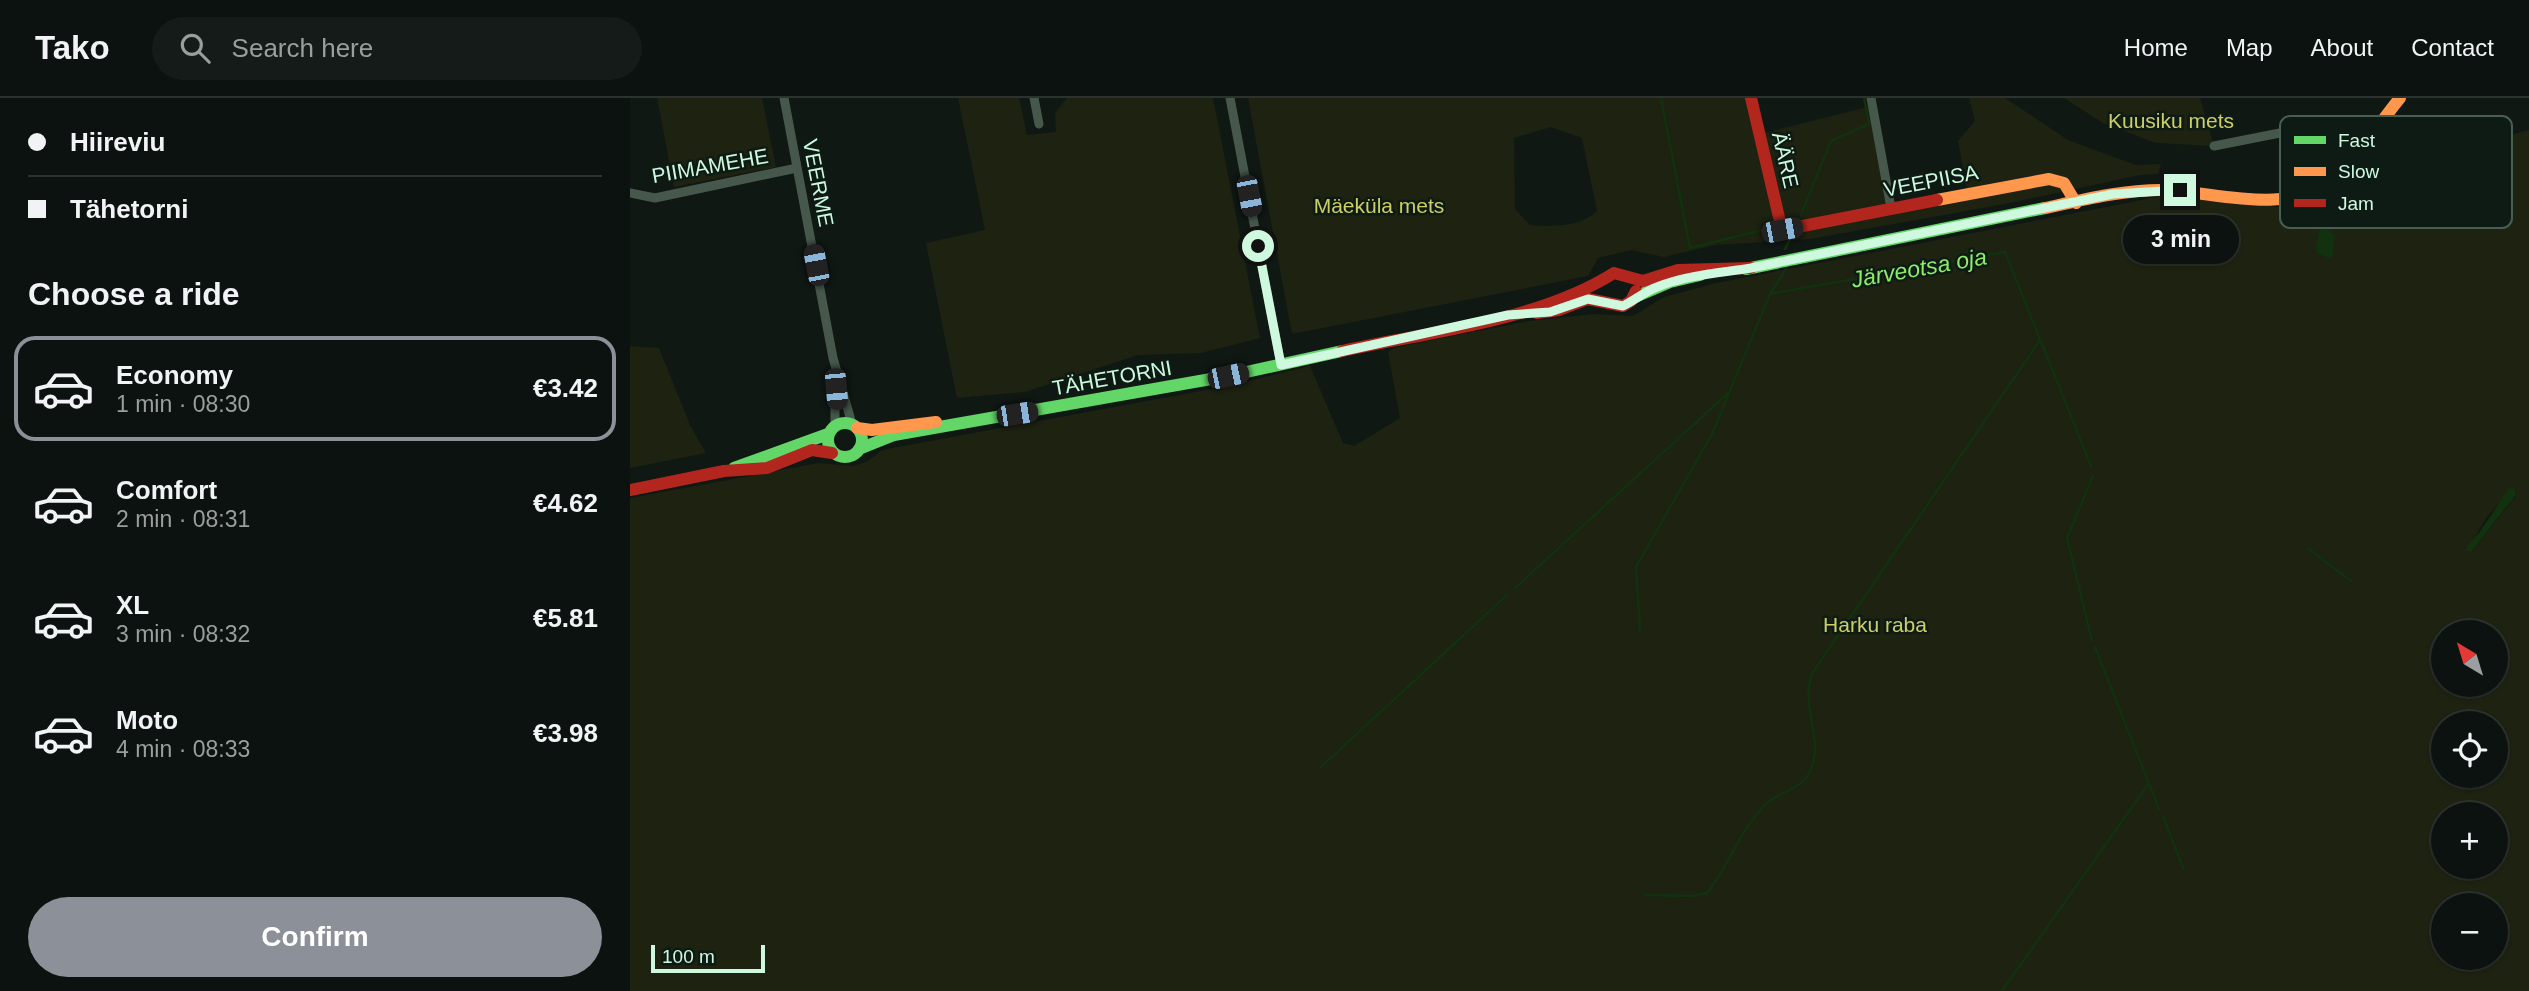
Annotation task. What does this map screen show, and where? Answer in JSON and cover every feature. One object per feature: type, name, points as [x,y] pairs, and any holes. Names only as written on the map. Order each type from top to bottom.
[{"type":"street","name":"VEERME","points":[[784,98],[833,358],[837,408],[832,430]]},
{"type":"street","points":[[1034,98],[1039,124]]},
{"type":"street","points":[[1230,98],[1281,365]]},
{"type":"street","name":"ÄÄRE","points":[[1751,98],[1782,230]]},
{"type":"street","points":[[1871,98],[1891,208]]},
{"type":"street","points":[[2385,116],[2400,98]]},
{"type":"street","points":[[2214,146],[2280,133]]},
{"type":"street","name":"PIIMAMEHE","points":[[630,193],[655,198],[797,168]]},
{"type":"street","name":"VEEPIISA","points":[[1782,230],[2057,178],[2069,186],[2076,202]]},
{"type":"street","points":[[1751,268],[1692,269],[1647,281],[1618,272],[1604,280],[1601,291],[1606,302],[1623,306],[1635,297],[1678,279],[1751,268],[2076,202],[2160,190],[2280,199]]},
{"type":"street","points":[[1632,278],[1635,297]]},
{"type":"street","name":"TÄHETORNI","points":[[859,449],[894,435],[1281,365],[1508,315],[1584,292],[1604,280]]},
{"type":"street","name":"TÄHETORNI","points":[[1508,315],[1550,312],[1588,299],[1606,302]]},
{"type":"street","name":"VEERME","points":[[833,358],[854,426]]},
{"type":"street","name":"TÄHETORNI","points":[[854,426],[868,432],[911,422],[968,422]]},
{"type":"street","points":[[630,490],[724,471],[767,468],[813,450],[847,458],[859,449],[862,438],[854,426],[832,430],[724,471]]},
{"type":"street","points":[[832,430],[828,444],[832,453]]},
{"type":"green space","points":[[657,98],[762,98],[776,167],[674,187]]},
{"type":"green space","points":[[958,98],[1019,98],[1027,135],[1056,132],[1055,113],[1067,98],[1213,98],[1260,338],[1201,353],[1138,355],[1025,392],[957,398],[926,243],[985,230]]},
{"type":"green space","name":"Mäeküla mets","points":[[1248,98],[1751,98],[1760,134],[1872,106],[1891,207],[1968,193],[1958,141],[1975,121],[1969,98],[2005,98],[2068,140],[2136,165],[2161,164],[2158,174],[2140,175],[2005,204],[1810,239],[1715,245],[1664,257],[1631,250],[1598,258],[1588,276],[1292,334]],"holes":[[[1551,127],[1582,138],[1597,211],[1574,223],[1556,226],[1530,225],[1515,209],[1514,138]]]},
{"type":"green space","name":"Kuusiku mets","points":[[2064,98],[2200,98],[2214,146],[2156,143],[2103,123]]},
{"type":"green space","name":"Harku raba","points":[[2529,130],[2529,991],[630,991],[630,498],[819,463],[853,466],[868,461],[882,450],[1228,386],[1310,366],[1343,443],[1354,446],[1400,418],[1388,352],[1393,348],[1529,321],[1594,314],[1633,316],[1664,297],[1712,284],[2162,196],[2280,207],[2280,228],[2512,228],[2512,135]],"holes":[[[2515,489],[2516,496],[2472,551],[2477,534],[2494,509]]]},
{"type":"green space","points":[[630,346],[659,348],[690,425],[706,453],[630,468]]},
{"type":"shaded area","points":[[2320,228],[2326,228],[2335,236],[2332,259],[2318,254],[2316,248]]},
{"type":"shaded area","points":[[2509,488],[2515,489],[2516,495],[2472,551],[2467,551],[2467,546]]},
{"type":"waterway","points":[[1661,98],[1690,248],[1778,226]]},
{"type":"waterway","name":"Järveotsa oja","points":[[1798,222],[1831,141],[1869,124],[1864,98]]},
{"type":"waterway","points":[[1785,249],[1793,233]]},
{"type":"waterway","name":"Järveotsa oja","points":[[1770,294],[2005,252],[2091,466]]},
{"type":"waterway","points":[[1640,630],[1636,567],[1712,434],[1770,294],[1786,269]]},
{"type":"waterway","points":[[1645,895],[1692,896],[1707,893],[1763,807],[1797,786],[1808,775],[1815,755],[1808,696],[1813,672],[2040,340]]},
{"type":"waterway","points":[[1515,588],[1727,394]]},
{"type":"waterway","points":[[2092,641],[2067,538],[2093,476]]},
{"type":"waterway","points":[[2309,549],[2351,581]]},
{"type":"waterway","points":[[1320,768],[1507,595]]},
{"type":"waterway","points":[[2095,647],[2159,809]]},
{"type":"waterway","points":[[2002,991],[2149,783]]},
{"type":"waterway","points":[[2163,816],[2183,868]]},
{"type":"traffic: fast","points":[[1746,269],[2045,208]]},
{"type":"traffic: fast","points":[[1635,297],[1670,282],[1700,275]]},
{"type":"traffic: fast","points":[[859,449],[894,435],[1228,376],[1342,351]]},
{"type":"traffic: fast","points":[[845,423],[857,428],[862,440],[857,452],[845,457],[833,452],[828,440],[833,428],[845,423]]},
{"type":"traffic: fast","points":[[734,468],[828,434]]},
{"type":"traffic: slow","points":[[2386,116],[2400,98]]},
{"type":"traffic: slow","points":[[1937,200],[2049,179],[2064,183],[2076,203]]},
{"type":"traffic: slow","points":[[2045,208],[2146,190],[2182,191],[2249,199],[2280,199]]},
{"type":"traffic: slow","points":[[857,428],[872,430],[936,422]]},
{"type":"traffic: jam","points":[[1751,98],[1782,230],[1937,200]]},
{"type":"traffic: jam","points":[[1342,351],[1517,314],[1552,303],[1614,273],[1643,281],[1678,270],[1751,268]]},
{"type":"traffic: jam","points":[[1537,313],[1559,310],[1588,299],[1623,306],[1631,301],[1636,291]]},
{"type":"traffic: jam","points":[[630,490],[724,471],[767,468],[812,450],[832,453]]},
{"type":"route","points":[[1258,246],[1281,365],[1508,315],[1550,312],[1588,299],[1597,299],[1619,307],[1655,287],[1692,276],[1751,268],[2113,194],[2180,190]]}]
